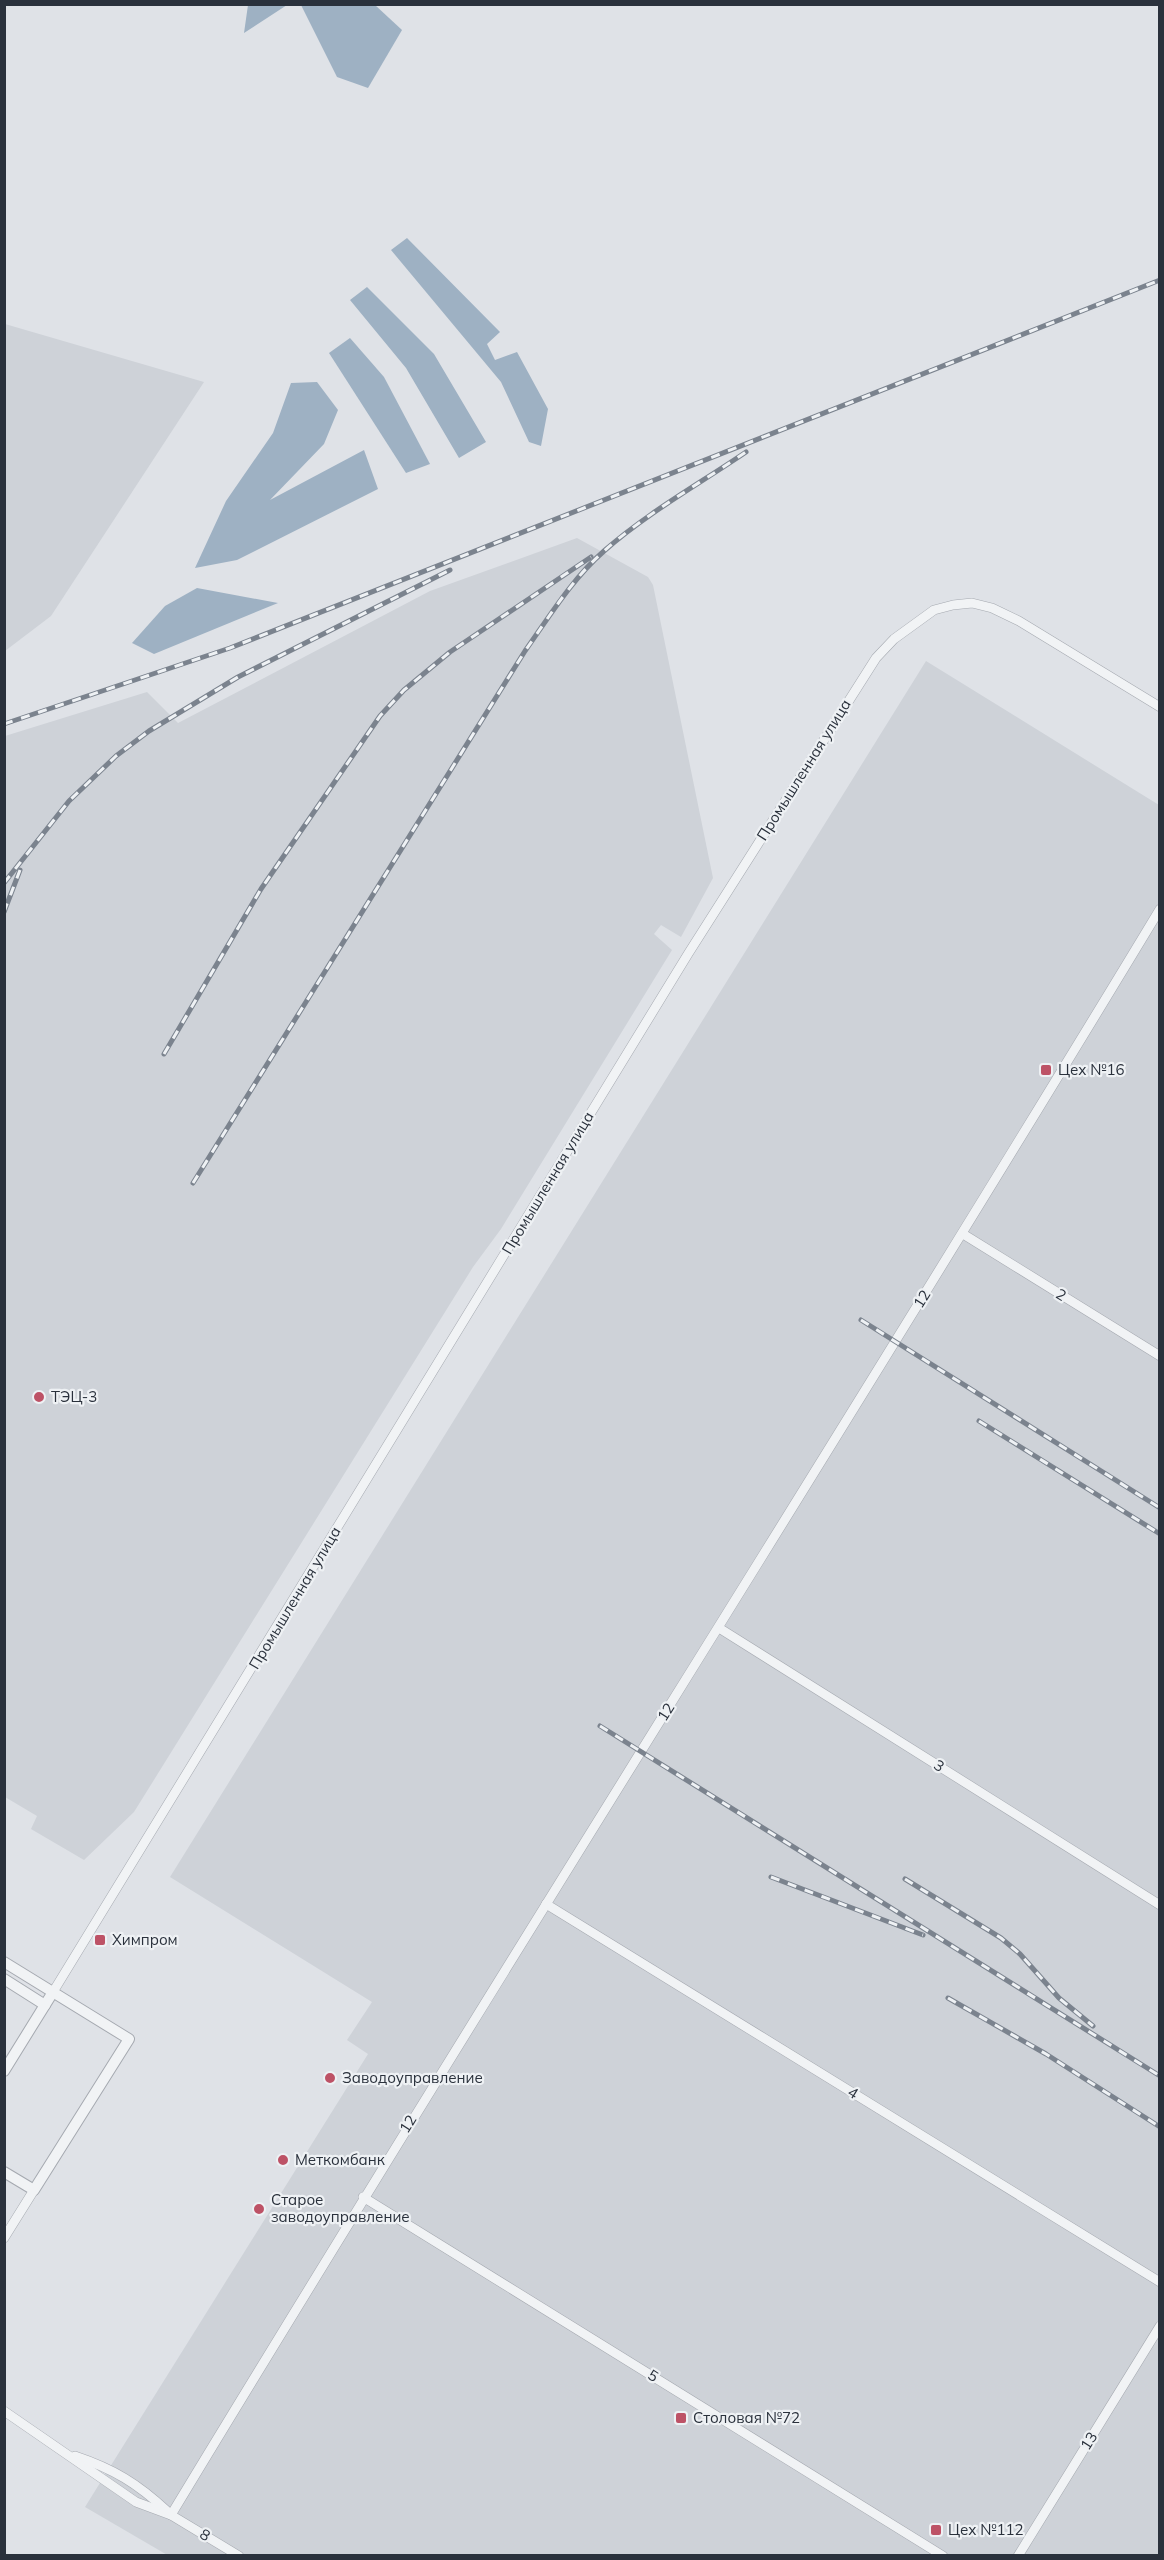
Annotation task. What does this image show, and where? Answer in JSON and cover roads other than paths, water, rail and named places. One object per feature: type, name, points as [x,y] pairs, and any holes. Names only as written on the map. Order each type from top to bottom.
[{"type":"street","name":"Промышленная улица","points":[[4,2071],[675,975],[876,658],[894,639],[927,615],[953,605],[972,603],[992,608],[1019,621],[1160,707]]},
{"type":"street","name":"12","points":[[171,2515],[363,2197],[963,1234],[1160,909]]},
{"type":"street","name":"2","points":[[963,1234],[1160,1356]]},
{"type":"street","name":"3","points":[[719,1628],[1160,1905]]},
{"type":"street","name":"4","points":[[546,1904],[1160,2282]]},
{"type":"street","points":[[4,1962],[129,2040],[4,2238]]},
{"type":"street","points":[[4,1979],[45,2005]]},
{"type":"street","points":[[4,2172],[34,2190]]},
{"type":"street","name":"5","points":[[363,2197],[943,2556]]},
{"type":"street","name":"13","points":[[1018,2556],[1160,2326]]},
{"type":"street","points":[[4,2411],[70,2454],[101,2480],[136,2502],[171,2515]]},
{"type":"street","points":[[70,2454],[109,2467],[144,2490],[171,2515]]},
{"type":"street","name":"8","points":[[171,2515],[239,2556]]},
{"type":"water","points":[[248,4],[287,5],[244,33]]},
{"type":"water","points":[[301,5],[375,5],[402,30],[368,88],[337,77]]},
{"type":"water","points":[[407,238],[500,332],[487,344],[495,360],[517,352],[548,409],[541,446],[529,442],[501,382],[391,250]]},
{"type":"water","points":[[367,287],[434,354],[486,442],[459,458],[406,368],[350,300]]},
{"type":"water","points":[[350,338],[384,377],[430,464],[406,473],[329,353]]},
{"type":"water","points":[[317,382],[338,410],[324,444],[270,500],[364,450],[378,489],[237,560],[195,568],[226,501],[273,433],[291,383]]},
{"type":"water","points":[[197,588],[278,603],[154,654],[132,643],[165,606]]},
{"type":"railway","points":[[4,724],[230,648],[1160,280]]},
{"type":"railway","points":[[193,1183],[525,651],[562,599],[592,562],[621,537],[655,511],[746,452]]},
{"type":"railway","points":[[164,1054],[261,889],[380,716],[404,690],[450,652],[591,557]]},
{"type":"railway","points":[[4,883],[69,801],[116,756],[149,731],[238,677],[450,570]]},
{"type":"railway","points":[[4,912],[20,870]]},
{"type":"railway","points":[[861,1320],[1160,1508]]},
{"type":"railway","points":[[979,1421],[1160,1534]]},
{"type":"railway","points":[[600,1726],[1160,2076]]},
{"type":"railway","points":[[771,1877],[923,1935]]},
{"type":"railway","points":[[905,1879],[1001,1938],[1020,1954],[1059,1998],[1093,2026]]},
{"type":"railway","points":[[948,1998],[1046,2054],[1160,2127]]},
{"type":"place","name":"Цех №16","points":[[1046,1070]]},
{"type":"place","name":"ТЭЦ-3","points":[[39,1397]]},
{"type":"place","name":"Химпром","points":[[100,1940]]},
{"type":"place","name":"Заводоуправление","points":[[330,2078]]},
{"type":"place","name":"Меткомбанк","points":[[283,2160]]},
{"type":"place","name":"Старое заводоуправление","points":[[259,2209]]},
{"type":"place","name":"Столовая №72","points":[[681,2418]]},
{"type":"place","name":"Цех №112","points":[[936,2530]]}]
